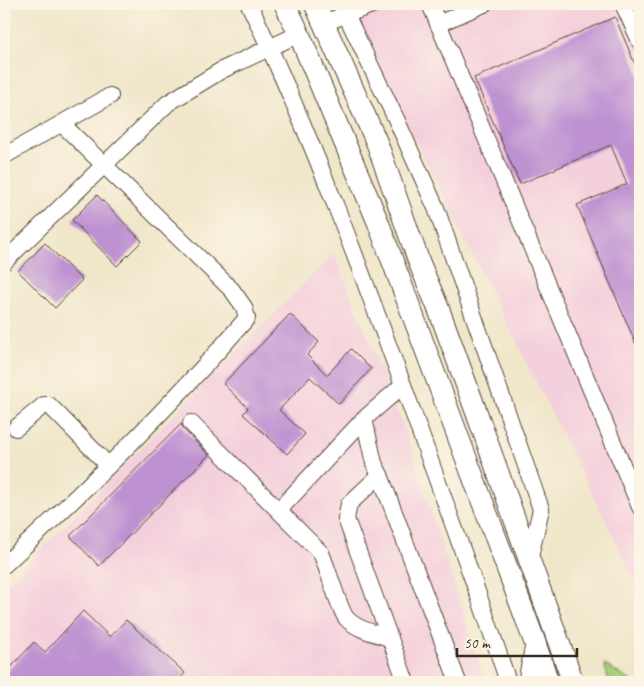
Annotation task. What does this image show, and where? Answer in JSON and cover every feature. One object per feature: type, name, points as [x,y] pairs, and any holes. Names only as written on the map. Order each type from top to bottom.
[{"type":"main road","points":[[285,4],[378,222],[548,682]]},
{"type":"main road","points":[[319,13],[377,143],[573,682]]},
{"type":"street","points":[[249,4],[270,48],[325,177],[466,558],[508,682]]},
{"type":"street","points":[[319,13],[374,4]]},
{"type":"street","points":[[430,4],[640,507]]},
{"type":"street","points":[[438,24],[484,4]]},
{"type":"street","points":[[623,4],[640,41]]},
{"type":"street","points":[[344,9],[436,208],[541,509],[529,561]]},
{"type":"street","points":[[4,262],[154,116],[183,93],[222,70],[270,48],[297,31]]},
{"type":"street","points":[[4,156],[110,96]]},
{"type":"street","points":[[4,565],[108,465],[211,360],[247,318],[244,307],[232,290],[62,124]]},
{"type":"street","points":[[279,510],[364,419],[403,385]]},
{"type":"street","points":[[16,428],[44,405],[50,405],[108,465]]},
{"type":"street","points":[[364,419],[374,463],[458,682]]},
{"type":"street","points":[[191,422],[321,553],[346,618],[365,630],[390,638]]},
{"type":"street","points":[[380,476],[349,504],[346,519],[406,682]]},
{"type":"street","points":[[526,682],[534,643]]},
{"type":"shaded area","points":[[346,4],[640,4],[640,590],[356,22]]},
{"type":"shaded area","points":[[334,253],[406,433],[485,682],[4,682],[4,587]]},
{"type":"green space","points":[[604,664],[633,682],[609,682]]},
{"type":"building","points":[[615,17],[640,76],[640,354],[577,205],[627,184],[611,145],[520,184],[474,78]]},
{"type":"building","points":[[97,195],[142,241],[117,266],[72,220]]},
{"type":"building","points":[[45,243],[82,280],[55,308],[18,271]]},
{"type":"building","points":[[290,314],[319,342],[307,355],[327,375],[351,349],[371,369],[339,404],[310,377],[279,410],[305,434],[287,454],[243,414],[248,408],[223,384]]},
{"type":"building","points":[[181,424],[184,430],[209,455],[99,566],[70,536]]},
{"type":"building","points":[[83,611],[110,637],[126,620],[185,673],[177,682],[4,682],[4,675],[34,642],[45,652]]}]
